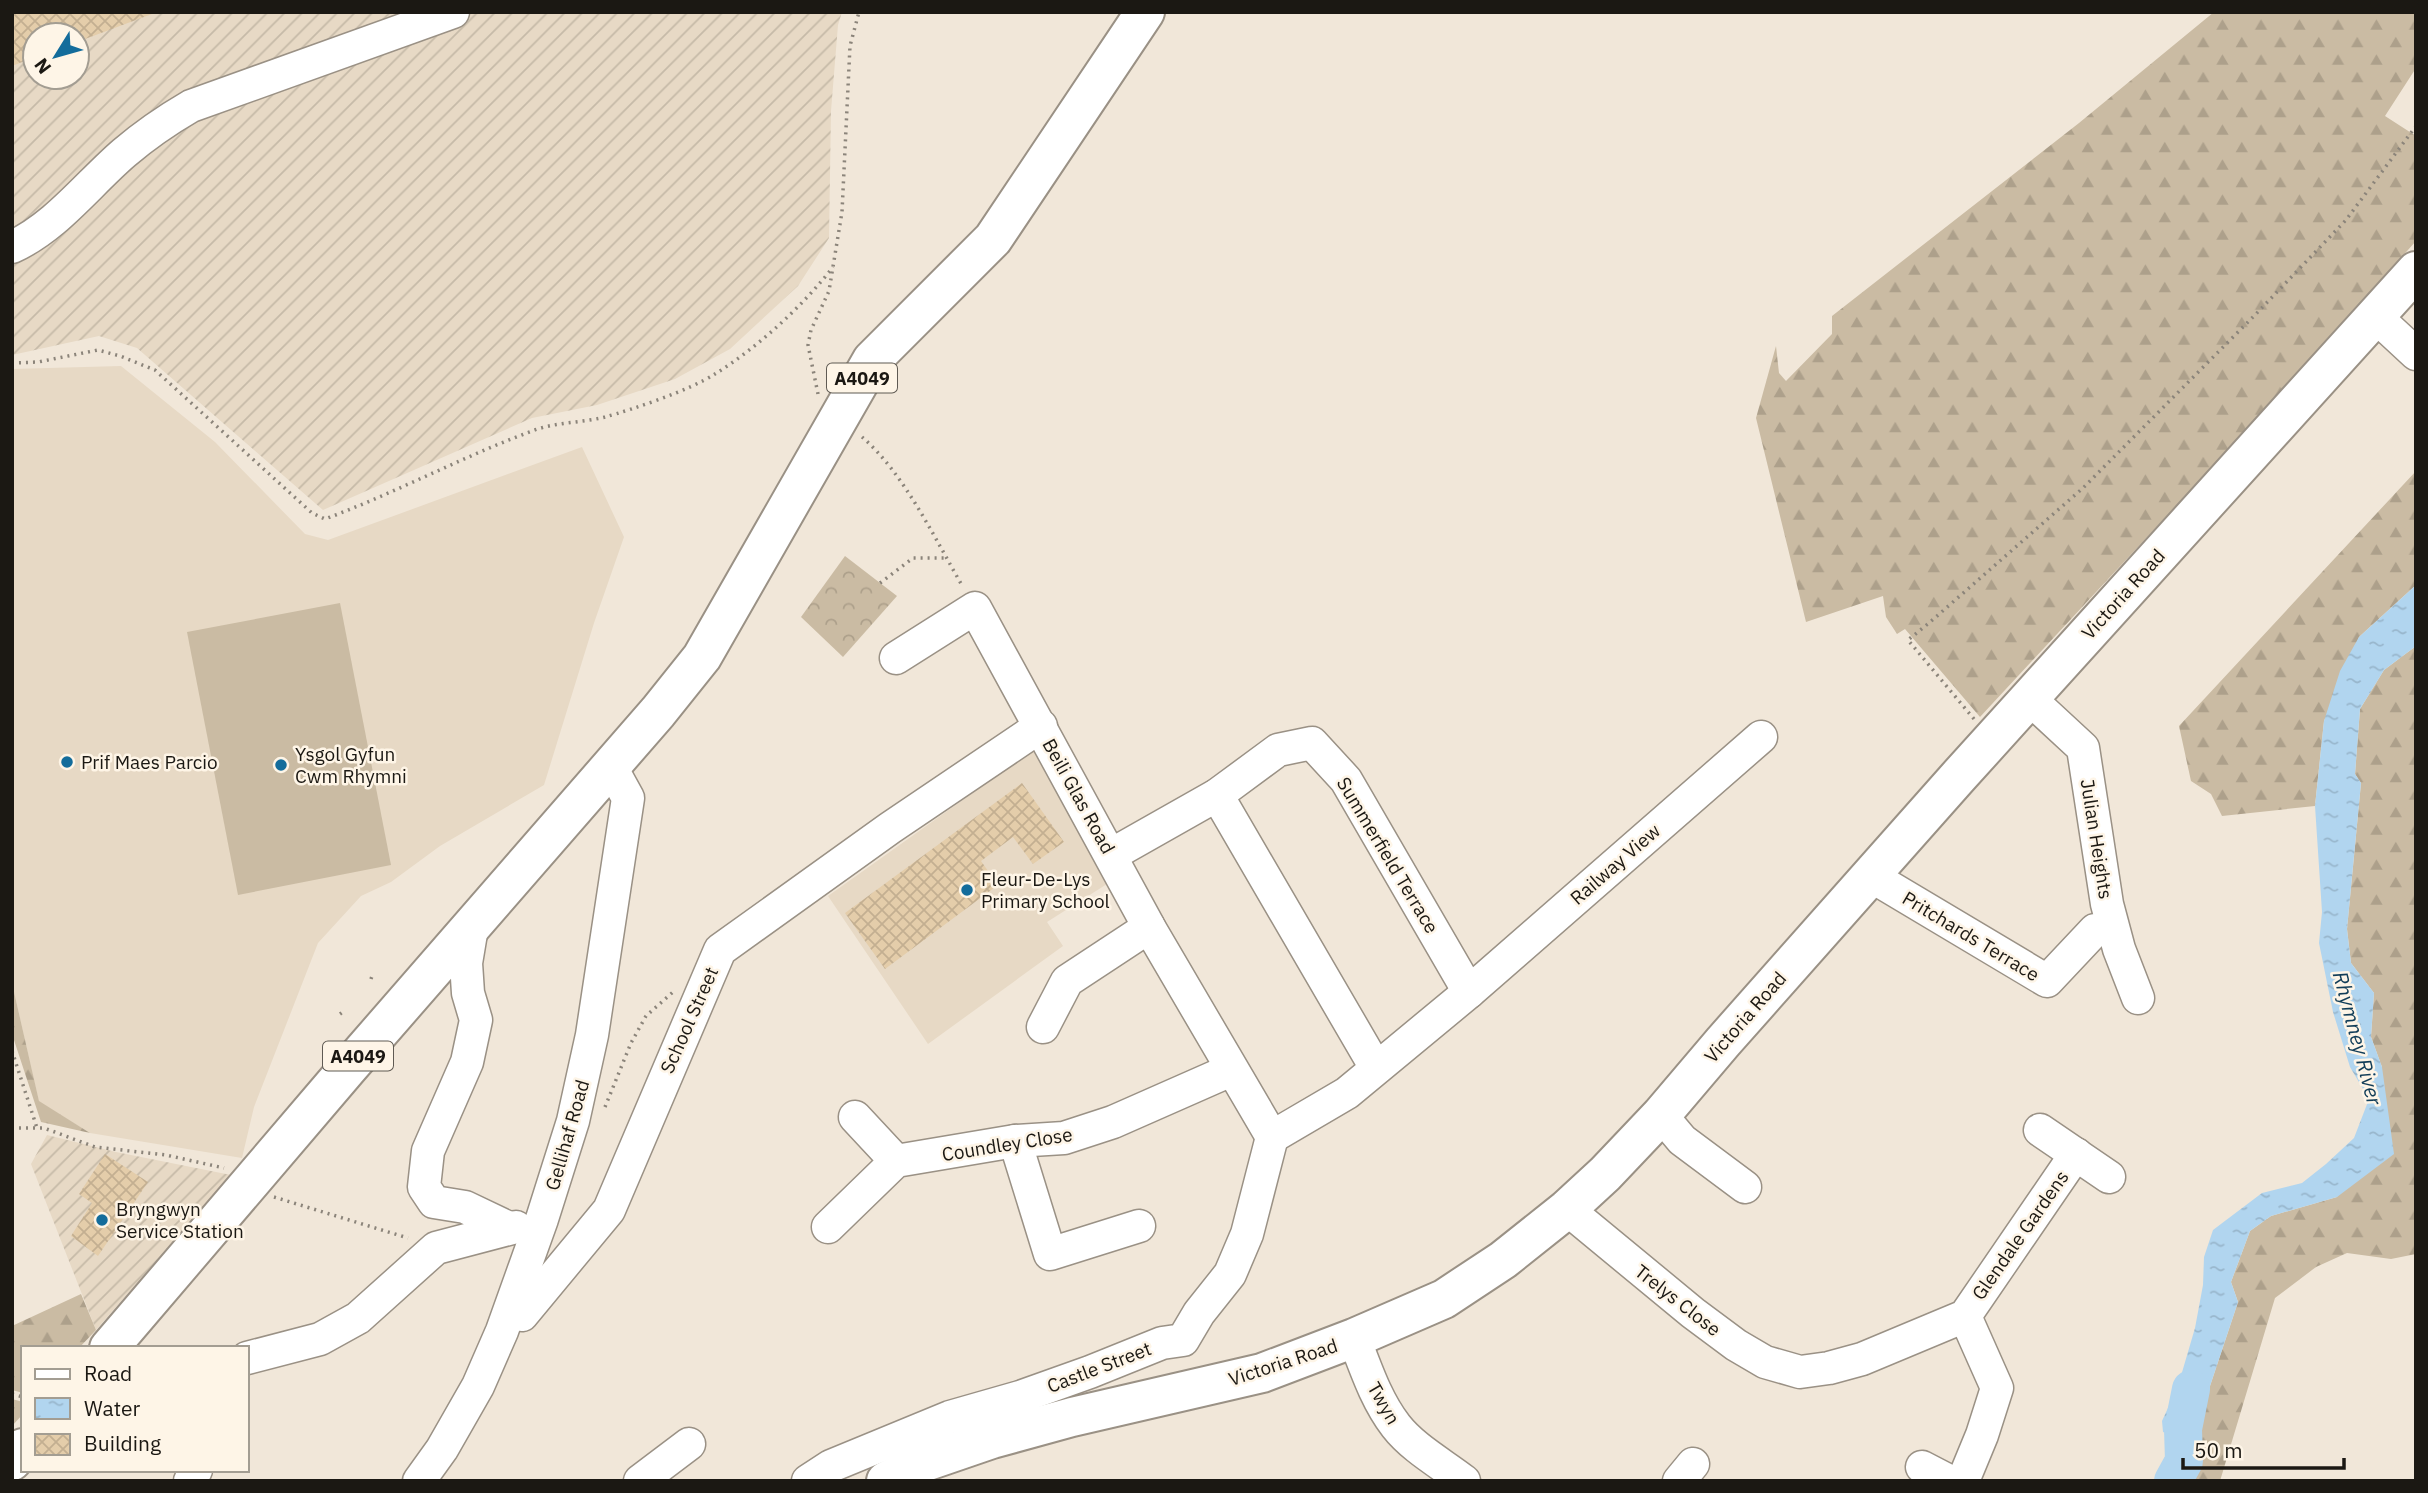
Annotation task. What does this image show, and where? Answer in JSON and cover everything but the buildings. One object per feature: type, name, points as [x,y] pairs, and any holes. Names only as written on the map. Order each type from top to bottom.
[{"type":"main road","name":"A4049","points":[[111,1346],[348,1068],[611,767],[702,657],[872,360],[993,239],[1145,12]]},
{"type":"main road","name":"Victoria Road","points":[[886,1481],[922,1463],[992,1439],[1262,1373],[1354,1338],[1444,1298],[1503,1260],[1567,1209],[1605,1174],[1661,1115],[2029,698],[2416,271]]},
{"type":"street","points":[[12,247],[24,242],[60,214],[124,153],[163,122],[191,106],[453,12]]},
{"type":"street","points":[[2375,316],[2416,354]]},
{"type":"street","points":[[897,658],[975,608]]},
{"type":"street","name":"Beili Glas Road","points":[[975,608],[1149,927],[1272,1138]]},
{"type":"street","name":"Julian Heights","points":[[2029,698],[2082,748],[2107,904],[2119,949],[2138,998]]},
{"type":"street","name":"School Street","points":[[522,1315],[608,1210],[720,950],[890,828],[1041,726]]},
{"type":"street","name":"Railway View","points":[[1272,1138],[1347,1093],[1469,992],[1761,737]]},
{"type":"street","name":"Summerfield Terrace","points":[[1111,855],[1217,795],[1278,750],[1312,743],[1346,780],[1469,992]]},
{"type":"street","name":"Gellihaf Road","points":[[419,1481],[442,1449],[478,1386],[502,1331],[573,1121],[592,1035],[628,798],[611,767]]},
{"type":"street","points":[[1217,795],[1376,1068]]},
{"type":"street","name":"Pritchards Terrace","points":[[1871,876],[2047,981],[2095,930]]},
{"type":"street","points":[[1043,1027],[1067,981],[1149,927]]},
{"type":"street","points":[[472,928],[466,963],[468,993],[476,1020],[467,1062],[428,1152],[424,1187],[433,1202],[465,1207],[509,1228]]},
{"type":"street","name":"Coundley Close","points":[[897,1161],[1015,1141],[1064,1138],[1113,1122],[1231,1069]]},
{"type":"street","points":[[1661,1115],[1682,1140],[1745,1187]]},
{"type":"street","points":[[828,1227],[897,1161],[855,1117]]},
{"type":"street","points":[[2040,1130],[2109,1177]]},
{"type":"street","points":[[1189,1390],[1183,1340],[1199,1313],[1230,1275],[1247,1234],[1272,1138]]},
{"type":"street","points":[[1015,1141],[1050,1254],[1139,1226]]},
{"type":"street","name":"Glendale Gardens","points":[[1800,1372],[1862,1359],[1965,1316],[2076,1154]]},
{"type":"street","name":"Trelys Close","points":[[1567,1209],[1736,1345],[1765,1362],[1800,1372]]},
{"type":"street","points":[[248,1358],[320,1339],[358,1318],[436,1248],[542,1219]]},
{"type":"street","name":"Glendale Gardens","points":[[1963,1481],[1997,1388],[1965,1316]]},
{"type":"street","name":"Twyn","points":[[1354,1338],[1374,1389],[1397,1427],[1464,1481]]},
{"type":"street","name":"Castle Street","points":[[808,1481],[831,1466],[950,1417],[1020,1397],[1162,1343],[1183,1340]]},
{"type":"street","points":[[1086,1414],[1142,1352]]},
{"type":"street","points":[[640,1481],[689,1444]]},
{"type":"path","points":[[818,395],[808,345],[811,330],[829,291],[842,212],[849,46],[859,12]]},
{"type":"path","points":[[1992,740],[1908,640],[2083,488],[2255,315],[2346,219],[2416,126]]},
{"type":"path","points":[[12,363],[38,362],[98,350],[155,370],[312,513],[325,519],[478,451],[541,428],[605,417],[675,393],[714,375],[776,328],[816,289],[833,267]]},
{"type":"path","points":[[856,432],[881,454],[975,608]]},
{"type":"path","points":[[880,583],[913,558],[946,558]]},
{"type":"path","points":[[601,1116],[631,1042],[646,1016],[673,991]]},
{"type":"path","points":[[12,1051],[37,1128]]},
{"type":"path","points":[[12,1128],[44,1128],[95,1147],[166,1155],[240,1172],[268,1195],[436,1248]]},
{"type":"shaded area","points":[[12,12],[842,12],[838,25],[831,111],[829,238],[798,286],[730,349],[675,379],[597,405],[532,418],[323,510],[137,348],[99,336],[12,355]]},
{"type":"shaded area","name":"Ysgol Gyfun Cwm Rhymni","points":[[121,366],[215,442],[305,534],[328,540],[582,447],[624,537],[594,623],[544,785],[440,846],[391,882],[361,896],[318,943],[254,1107],[242,1158],[90,1133],[39,1102],[12,983],[12,369]]},
{"type":"shaded area","name":"Fleur-De-Lys Primary School","points":[[1037,747],[1107,884],[1047,922],[1063,946],[928,1044],[828,896]]},
{"type":"shaded area","points":[[47,1135],[231,1175],[96,1330],[31,1164]]},
{"type":"green space","points":[[2214,12],[2416,12],[2416,68],[2385,116],[2416,136],[2416,241],[2267,408],[1980,717],[1905,629],[1897,634],[1886,617],[1883,596],[1806,622],[1756,418],[1776,346],[1779,373],[1786,381],[1832,334],[1832,316],[2079,123]]},
{"type":"green space","points":[[2416,471],[2416,585],[2359,637],[2324,721],[2315,806],[2222,816],[2211,794],[2191,781],[2179,726]]},
{"type":"green space","points":[[845,556],[897,596],[843,657],[801,617]]},
{"type":"green space","points":[[340,603],[391,865],[238,895],[187,632]]},
{"type":"green space","points":[[2416,646],[2416,1254],[2391,1259],[2347,1253],[2316,1267],[2275,1298],[2220,1481],[2188,1481],[2200,1445],[2203,1407],[2238,1302],[2231,1282],[2250,1231],[2271,1216],[2337,1197],[2382,1067],[2371,1037],[2374,993],[2351,963],[2347,929],[2361,783],[2355,774],[2360,709],[2384,670]]},
{"type":"green space","points":[[12,983],[39,1101],[90,1133],[41,1122],[12,1034]]},
{"type":"green space","points":[[81,1294],[96,1330],[81,1346],[21,1346],[21,1392],[12,1390],[12,1326]]},
{"type":"green space","points":[[12,1399],[21,1401],[21,1416],[12,1426]]},
{"type":"water","points":[[2416,585],[2416,646],[2384,670],[2360,709],[2355,774],[2361,783],[2347,929],[2351,963],[2374,993],[2371,1037],[2382,1067],[2394,1154],[2337,1197],[2271,1216],[2250,1231],[2231,1282],[2238,1302],[2203,1407],[2200,1445],[2163,1432],[2162,1421],[2178,1386],[2195,1328],[2203,1285],[2204,1257],[2213,1230],[2262,1193],[2302,1183],[2326,1164],[2354,1138],[2369,1099],[2350,1067],[2333,1012],[2319,943],[2322,912],[2315,806],[2324,721],[2340,671],[2359,637]]},
{"type":"waterway","name":"Rhymney River","points":[[2173,1481],[2184,1461],[2183,1429],[2191,1389]]},
{"type":"place","name":"Prif Maes Parcio","points":[[67,762]]},
{"type":"place","name":"Ysgol Gyfun Cwm Rhymni","points":[[281,765]]},
{"type":"place","name":"Fleur-De-Lys Primary School","points":[[967,890]]},
{"type":"place","name":"Bryngwyn Service Station","points":[[102,1220]]}]
